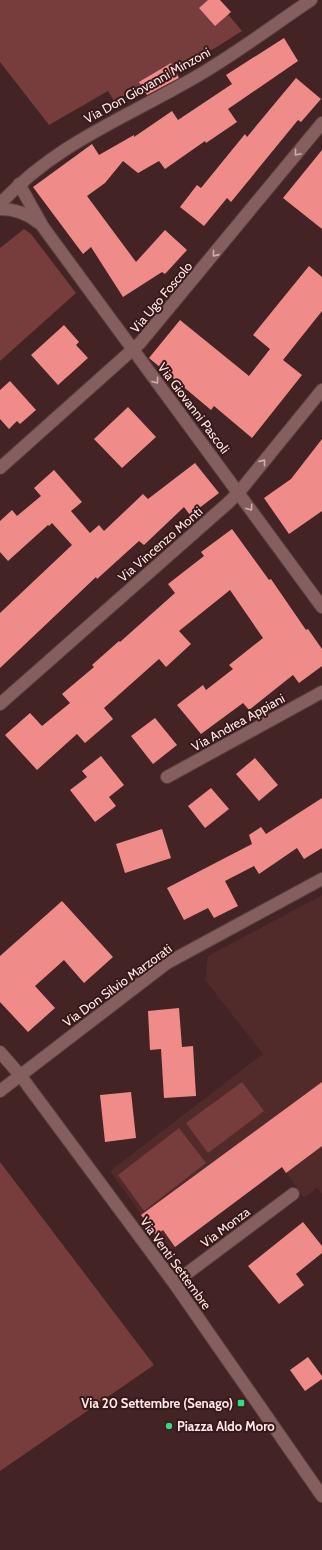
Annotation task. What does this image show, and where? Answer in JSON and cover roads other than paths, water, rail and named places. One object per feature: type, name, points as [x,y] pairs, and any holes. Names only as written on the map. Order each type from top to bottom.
[{"type":"street","name":"Via Don Giovanni Minzoni","points":[[0,204],[19,184],[42,165],[88,134],[194,78],[311,0]]},
{"type":"street","name":"Via Ugo Foscolo","points":[[0,468],[133,350],[177,300],[322,123]]},
{"type":"street","name":"Via Giovanni Pascoli","points":[[19,184],[43,226],[322,607]]},
{"type":"street","name":"Via Giovanni Pascoli","points":[[0,209],[17,211],[30,216],[43,226]]},
{"type":"street","name":"Via Vincenzo Monti","points":[[0,704],[239,492],[322,390]]},
{"type":"street","name":"Via Andrea Appiani","points":[[167,777],[322,692]]},
{"type":"street","name":"Via Don Silvio Marzorati","points":[[0,1091],[167,963],[322,879]]},
{"type":"street","name":"Via Venti Settembre","points":[[0,1052],[20,1075],[174,1283],[322,1496]]},
{"type":"street","name":"Via Monza","points":[[174,1283],[293,1194]]},
{"type":"place","name":"Via 20 Settembre (Senago)","points":[[241,1403]]},
{"type":"place","name":"Piazza Aldo Moro","points":[[169,1426]]}]
